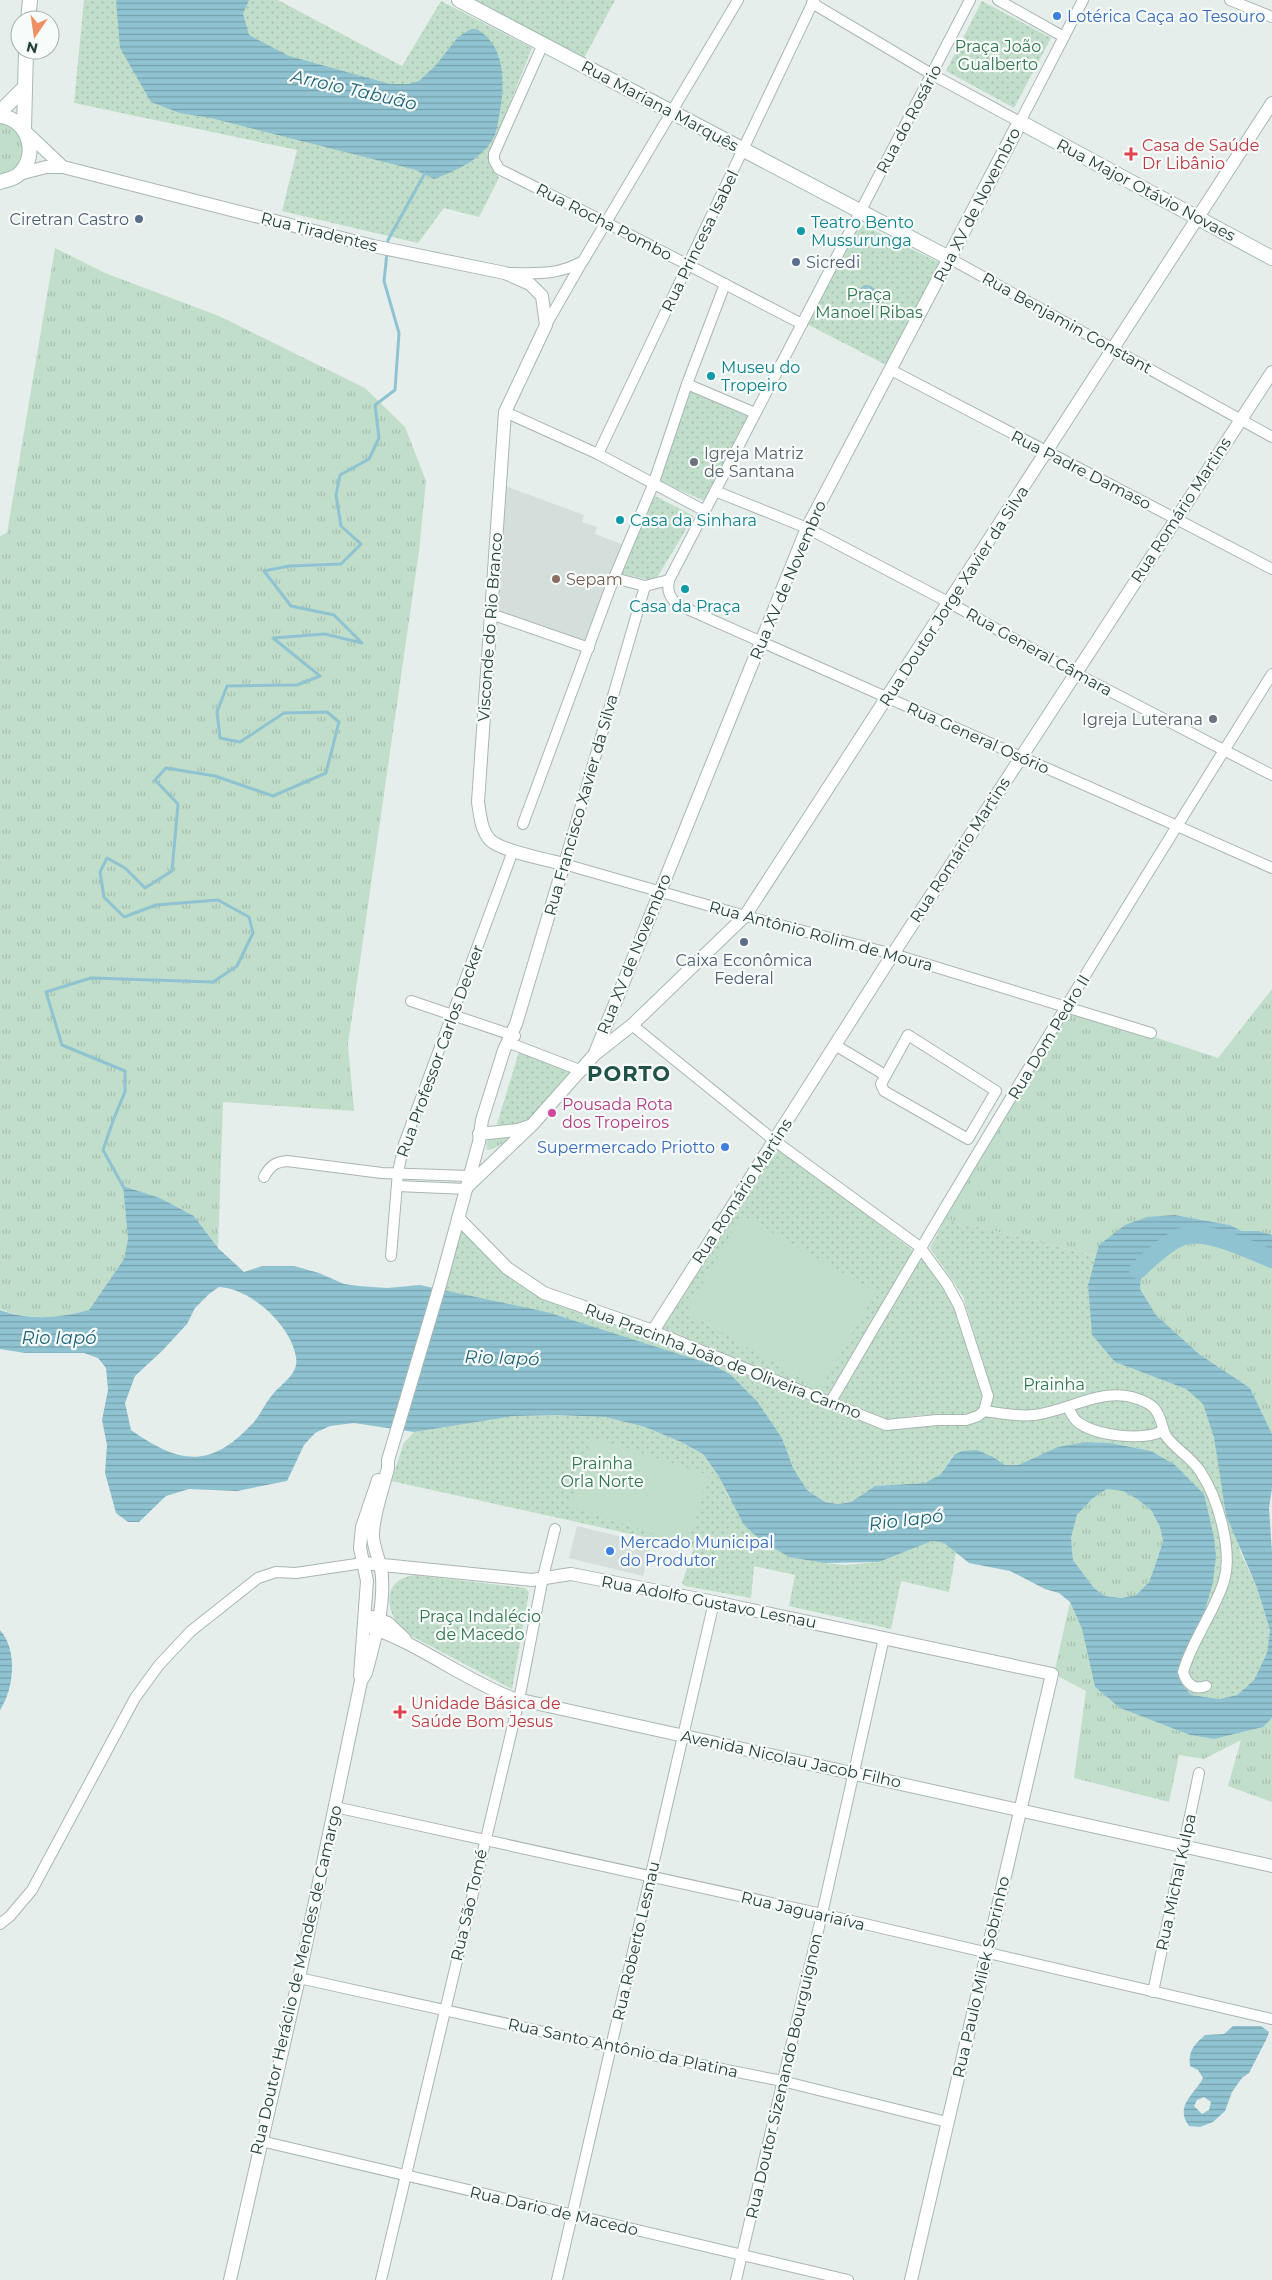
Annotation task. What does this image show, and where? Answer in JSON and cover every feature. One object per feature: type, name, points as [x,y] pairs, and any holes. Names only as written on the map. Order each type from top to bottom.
[{"type":"main road","name":"Rua Mariana Marquês","points":[[459,0],[672,113],[861,210]]},
{"type":"main road","points":[[0,182],[19,174],[26,165],[30,155],[30,143],[25,131],[25,60]]},
{"type":"main road","points":[[0,112],[24,88]]},
{"type":"main road","points":[[0,116],[12,119],[25,131]]},
{"type":"main road","name":"Rua Major Otávio Novaes","points":[[1020,122],[1272,258]]},
{"type":"main road","name":"Rua XV de Novembro","points":[[949,258],[1020,122]]},
{"type":"main road","name":"Rua Benjamin Constant","points":[[861,210],[949,258]]},
{"type":"street","points":[[705,511],[598,454],[505,412],[546,325],[582,261],[738,0]]},
{"type":"street","name":"Rua do Rosário","points":[[669,580],[933,75],[970,0]]},
{"type":"street","points":[[998,0],[1064,37]]},
{"type":"street","points":[[813,2],[933,75],[1020,122],[1084,0]]},
{"type":"street","points":[[1230,0],[1272,17]]},
{"type":"street","name":"Rua Princesa Isabel","points":[[598,454],[813,2]]},
{"type":"street","name":"Rua Rocha Pombo","points":[[543,44],[494,154],[494,160],[499,170],[607,222],[802,324]]},
{"type":"street","name":"Rua Doutor Jorge Xavier da Silva","points":[[609,1036],[632,1025],[745,916],[1048,452],[1272,103]]},
{"type":"street","points":[[25,131],[63,167]]},
{"type":"street","points":[[19,174],[46,167],[63,167]]},
{"type":"street","name":"Rua Tiradentes","points":[[63,167],[373,246],[505,273],[530,284],[542,296],[546,325]]},
{"type":"street","name":"Rua Benjamin Constant","points":[[949,258],[1272,437]]},
{"type":"street","name":"Rua XV de Novembro","points":[[466,1189],[532,1125],[582,1071],[609,1036],[609,1020],[658,892],[807,528],[949,258]]},
{"type":"street","points":[[505,273],[546,273],[567,270],[582,261]]},
{"type":"street","points":[[523,824],[614,578],[653,484],[687,384],[725,284]]},
{"type":"street","name":"Rua Padre Damaso","points":[[891,370],[1272,569]]},
{"type":"street","name":"Rua Romário Martins","points":[[653,1332],[893,954],[1272,372]]},
{"type":"street","points":[[687,384],[755,413]]},
{"type":"street","name":"Visconde do Rio Branco","points":[[490,841],[483,829],[478,802],[505,412]]},
{"type":"street","name":"Rua General Câmara","points":[[715,490],[807,528],[950,603],[1075,673],[1272,775]]},
{"type":"street","points":[[614,578],[645,586],[669,580]]},
{"type":"street","name":"Rua General Osório","points":[[669,580],[667,589],[676,604],[1272,868]]},
{"type":"street","name":"Rua Francisco Xavier da Silva","points":[[394,1437],[440,1285],[469,1176],[513,1036],[645,586]]},
{"type":"street","points":[[491,614],[589,648]]},
{"type":"street","name":"Rua Dom Pedro II","points":[[830,1403],[920,1247],[1176,826],[1272,674]]},
{"type":"street","name":"Rua Antônio Rolim de Moura","points":[[490,841],[513,851],[658,892],[893,954],[1068,1006],[1151,1033]]},
{"type":"street","name":"Rua Professor Carlos Decker","points":[[391,1256],[398,1172],[404,1144],[454,1014],[513,851]]},
{"type":"street","points":[[411,1001],[454,1014],[513,1036],[582,1071]]},
{"type":"street","points":[[609,1020],[617,1019],[632,1025],[775,1141],[920,1247],[955,1297],[988,1396],[984,1411],[1033,1415],[1109,1395],[1128,1396],[1146,1402],[1154,1408],[1162,1421],[1163,1431],[1170,1442],[1199,1469],[1207,1482],[1217,1505],[1226,1551],[1227,1559],[1224,1581],[1183,1672],[1185,1681],[1191,1685],[1197,1688],[1206,1686]]},
{"type":"street","points":[[908,1035],[996,1091],[968,1139],[891,1097],[884,1091],[881,1084],[885,1075],[908,1035]]},
{"type":"street","points":[[835,1045],[885,1075]]},
{"type":"street","points":[[496,1160],[483,1155],[480,1140],[532,1125]]},
{"type":"street","points":[[264,1178],[269,1168],[277,1162],[287,1161],[374,1172],[469,1176]]},
{"type":"street","points":[[397,1186],[466,1189]]},
{"type":"street","name":"Rua Pracinha João de Oliveira Carmo","points":[[458,1218],[507,1268],[544,1293],[653,1332],[886,1424],[966,1420],[978,1416],[984,1411]]},
{"type":"street","points":[[1068,1407],[1072,1416],[1079,1423],[1101,1431],[1133,1437],[1163,1431]]},
{"type":"street","name":"Rua Doutor Heráclio de Mendes de Camargo","points":[[371,1622],[367,1581],[360,1548],[362,1527],[374,1491],[388,1460],[394,1437]]},
{"type":"street","name":"Rua Doutor Heráclio de Mendes de Camargo","points":[[230,2280],[299,1978],[361,1681],[366,1673],[371,1622],[382,1578],[380,1563],[373,1542],[373,1529],[388,1468],[388,1460]]},
{"type":"street","name":"Rua São Tomé","points":[[381,2280],[404,2175],[519,1700],[543,1577],[555,1529]]},
{"type":"street","points":[[0,1924],[10,1916],[32,1890],[135,1698],[159,1665],[191,1631],[258,1578],[276,1572],[296,1573],[363,1563]]},
{"type":"street","name":"Rua Adolfo Gustavo Lesnau","points":[[363,1563],[380,1563],[532,1580],[571,1574],[714,1602],[1052,1674]]},
{"type":"street","name":"Rua Roberto Lesnau","points":[[557,2280],[714,1602]]},
{"type":"street","name":"Avenida Nicolau Jacob Filho","points":[[371,1622],[400,1634],[408,1643],[496,1692],[519,1700],[1021,1809],[1272,1866]]},
{"type":"street","name":"Rua Doutor Sizenando Bourguignon","points":[[736,2280],[822,1914],[884,1638]]},
{"type":"street","name":"Rua Paulo Milek Sobrinho","points":[[911,2280],[1052,1674]]},
{"type":"street","name":"Rua Michal Kulpa","points":[[1153,1992],[1199,1773]]},
{"type":"street","name":"Rua Jaguariaíva","points":[[335,1807],[822,1914],[1271,2019]]},
{"type":"street","name":"Rua Santo Antônio da Platina","points":[[299,1978],[612,2047],[782,2081],[947,2122]]},
{"type":"street","name":"Rua Dario de Macedo","points":[[261,2141],[848,2280]]},
{"type":"shaded area","name":"Sepam","points":[[505,486],[584,515],[582,522],[597,527],[595,534],[624,545],[588,642],[497,612]]},
{"type":"shaded area","name":"Mercado Municipal do Produtor","points":[[577,1526],[651,1544],[643,1576],[569,1558]]},
{"type":"green space","points":[[84,0],[278,0],[402,66],[441,1],[532,48],[488,158],[499,178],[479,217],[444,208],[418,243],[282,211],[297,150],[74,103]]},
{"type":"green space","points":[[465,0],[615,0],[582,62]]},
{"type":"green space","name":"Praça João Gualberto","points":[[982,1],[1051,38],[1014,108],[946,71]]},
{"type":"green space","points":[[0,118],[5,118],[27,143],[19,164],[12,170],[0,175]]},
{"type":"green space","name":"Praça Manoel Ribas","points":[[859,223],[940,263],[890,367],[805,323]]},
{"type":"green space","points":[[55,248],[105,273],[219,316],[365,388],[405,427],[426,481],[419,551],[348,1044],[354,1111],[223,1102],[218,1248],[194,1216],[160,1198],[123,1186],[128,1239],[124,1259],[89,1310],[66,1315],[34,1317],[0,1309],[0,536],[7,533]]},
{"type":"green space","name":"Igreja Matriz de Santana","points":[[689,387],[750,414],[705,501],[656,480]]},
{"type":"green space","points":[[651,494],[694,516],[655,581],[622,574]]},
{"type":"green space","points":[[1272,989],[1272,1235],[1259,1231],[1242,1231],[1230,1225],[1176,1215],[1100,1245],[1096,1256],[945,1219],[1060,1006],[1218,1058]]},
{"type":"green space","points":[[519,1052],[576,1071],[521,1128],[509,1129],[497,1124]]},
{"type":"green space","points":[[500,1137],[511,1138],[493,1149],[487,1150],[486,1142]]},
{"type":"green space","name":"Prainha","points":[[776,1144],[920,1256],[951,1299],[982,1393],[980,1408],[975,1414],[963,1417],[921,1415],[888,1420],[876,1417],[659,1330]]},
{"type":"green space","points":[[742,1215],[876,1292],[820,1389],[686,1312]]},
{"type":"green space","name":"Prainha","points":[[945,1219],[1096,1256],[1088,1285],[1115,1362],[1186,1389],[1203,1403],[1214,1438],[1220,1475],[1241,1554],[1257,1588],[1270,1630],[1267,1653],[1254,1680],[1237,1695],[1219,1699],[1192,1695],[1185,1688],[1180,1678],[1181,1659],[1205,1610],[1214,1537],[1204,1494],[1174,1464],[1151,1451],[1110,1443],[1086,1442],[1035,1457],[1018,1465],[1005,1465],[993,1457],[953,1455],[941,1474],[925,1483],[875,1486],[851,1502],[838,1504],[825,1502],[807,1490],[793,1468],[782,1438],[757,1401],[731,1375],[547,1312],[442,1291],[459,1227],[504,1270],[885,1426],[984,1413],[992,1393],[963,1296],[930,1248]]},
{"type":"green space","points":[[1183,1236],[1197,1236],[1230,1243],[1272,1267],[1272,1434],[1250,1388],[1199,1354],[1156,1315],[1140,1289],[1142,1271],[1153,1256]]},
{"type":"green space","name":"Prainha Orla Norte","points":[[514,1416],[605,1417],[645,1427],[681,1442],[703,1454],[718,1475],[730,1500],[825,1563],[845,1565],[879,1562],[932,1541],[944,1543],[956,1552],[949,1592],[901,1581],[891,1629],[789,1606],[795,1575],[754,1566],[751,1598],[685,1586],[682,1583],[694,1548],[391,1481],[404,1443],[414,1432]]},
{"type":"green space","points":[[592,1437],[709,1475],[687,1544],[569,1506]]},
{"type":"green space","points":[[1107,1489],[1123,1491],[1151,1510],[1160,1527],[1163,1541],[1149,1582],[1136,1595],[1121,1598],[1105,1596],[1094,1588],[1073,1560],[1071,1538],[1077,1515],[1093,1498]]},
{"type":"green space","name":"Praça Indalécio de Macedo","points":[[415,1575],[525,1588],[529,1592],[512,1689],[402,1631],[392,1614],[389,1597],[391,1589],[396,1583],[404,1578]]},
{"type":"green space","points":[[1070,1602],[1082,1629],[1095,1687],[1120,1708],[1190,1735],[1214,1739],[1262,1727],[1272,1718],[1272,1802],[1228,1786],[1241,1740],[1204,1759],[1179,1755],[1169,1802],[1074,1778],[1086,1691],[1054,1674]]},
{"type":"water","points":[[116,0],[249,0],[243,14],[249,35],[289,56],[390,84],[408,84],[419,81],[436,65],[458,37],[471,29],[476,29],[494,45],[501,68],[503,80],[501,105],[495,135],[484,151],[469,163],[434,179],[416,170],[211,118],[180,113],[151,102],[120,48]]},
{"type":"water","points":[[867,285],[873,288],[876,294],[873,300],[867,303],[861,300],[858,294],[861,288]]},
{"type":"water","points":[[123,1186],[160,1198],[194,1216],[218,1248],[244,1272],[262,1266],[294,1266],[319,1273],[344,1284],[387,1288],[420,1285],[547,1312],[713,1365],[731,1375],[757,1401],[782,1438],[793,1468],[807,1490],[825,1502],[838,1504],[851,1502],[875,1486],[925,1483],[941,1474],[954,1455],[962,1451],[977,1450],[1005,1465],[1018,1465],[1058,1447],[1086,1442],[1110,1443],[1151,1451],[1174,1464],[1204,1494],[1214,1537],[1216,1556],[1213,1582],[1205,1610],[1181,1659],[1180,1678],[1185,1688],[1192,1695],[1219,1699],[1237,1695],[1254,1680],[1267,1653],[1270,1630],[1257,1588],[1226,1515],[1214,1438],[1203,1404],[1186,1389],[1115,1362],[1092,1335],[1088,1285],[1099,1245],[1125,1225],[1147,1217],[1175,1215],[1230,1225],[1242,1231],[1259,1231],[1272,1235],[1272,1267],[1243,1248],[1210,1236],[1183,1236],[1153,1256],[1142,1271],[1140,1289],[1156,1315],[1199,1354],[1250,1388],[1272,1434],[1272,1488],[1269,1508],[1272,1552],[1272,1718],[1263,1727],[1214,1739],[1190,1735],[1120,1708],[1095,1687],[1082,1629],[1070,1602],[1059,1593],[1045,1589],[1010,1571],[969,1563],[944,1543],[932,1541],[879,1562],[825,1563],[789,1557],[762,1541],[744,1525],[718,1475],[703,1454],[681,1442],[645,1427],[605,1417],[514,1416],[414,1432],[354,1423],[330,1426],[315,1433],[304,1445],[287,1481],[237,1491],[189,1489],[166,1496],[139,1522],[128,1522],[116,1513],[105,1473],[107,1445],[102,1420],[108,1390],[106,1368],[98,1358],[84,1353],[25,1353],[0,1349],[0,1310],[23,1316],[44,1317],[89,1310],[124,1259],[128,1239]],"holes":[[[219,1287],[231,1289],[256,1301],[278,1321],[293,1345],[296,1357],[295,1368],[289,1378],[270,1398],[254,1422],[236,1439],[221,1449],[207,1455],[193,1457],[179,1455],[148,1441],[131,1430],[125,1403],[135,1376],[187,1324],[195,1308]],[[1107,1489],[1123,1491],[1137,1499],[1151,1510],[1160,1527],[1163,1541],[1157,1560],[1149,1582],[1136,1595],[1121,1598],[1105,1596],[1094,1588],[1073,1560],[1071,1538],[1077,1515],[1093,1498]]]},
{"type":"water","points":[[0,1630],[10,1648],[12,1670],[5,1701],[0,1710]]},
{"type":"water","points":[[1233,2026],[1261,2026],[1269,2032],[1249,2073],[1242,2078],[1232,2092],[1225,2111],[1213,2122],[1200,2127],[1189,2126],[1185,2119],[1185,2106],[1187,2100],[1203,2078],[1198,2070],[1190,2066],[1191,2052],[1205,2035],[1224,2034]],"holes":[[[1204,2097],[1211,2102],[1209,2110],[1202,2114],[1194,2106],[1197,2100]]]},
{"type":"waterway","name":"Arroio Tabuão","points":[[387,247],[388,240],[425,173]]},
{"type":"waterway","name":"Arroio Tabuão","points":[[124,1188],[103,1150],[125,1092],[125,1071],[62,1045],[46,992],[91,978],[213,982],[237,966],[253,933],[249,917],[218,900],[156,905],[124,917],[104,897],[100,872],[107,858],[125,868],[145,888],[172,871],[178,804],[155,780],[166,768],[215,776],[273,796],[326,773],[339,722],[327,712],[284,713],[240,742],[220,738],[217,712],[227,686],[297,685],[320,676],[273,638],[325,634],[362,643],[334,615],[291,606],[264,571],[289,566],[341,564],[361,544],[341,526],[336,495],[340,475],[369,459],[379,438],[375,405],[395,390],[399,333],[384,281],[387,253]]},
{"type":"waterway","name":"Rio Iapó","points":[[1138,1270],[1173,1241],[1184,1236],[1194,1235],[1217,1238],[1272,1259]]},
{"type":"place","name":"Lotérica Caça ao Tesouro","points":[[1057,16]]},
{"type":"place","name":"Casa de Saúde Dr Libânio","points":[[1131,154]]},
{"type":"place","name":"Ciretran Castro","points":[[139,219]]},
{"type":"place","name":"Teatro Bento Mussurunga","points":[[801,231]]},
{"type":"place","name":"Sicredi","points":[[796,262]]},
{"type":"place","name":"Museu do Tropeiro","points":[[711,376]]},
{"type":"place","name":"Igreja Matriz de Santana","points":[[694,462]]},
{"type":"place","name":"Casa da Sinhara","points":[[620,520]]},
{"type":"place","name":"Sepam","points":[[556,579]]},
{"type":"place","name":"Casa da Praça","points":[[685,589]]},
{"type":"place","name":"Igreja Luterana","points":[[1213,719]]},
{"type":"place","name":"Caixa Econômica Federal","points":[[744,942]]},
{"type":"place","name":"Pousada Rota dos Tropeiros","points":[[552,1113]]},
{"type":"place","name":"Supermercado Priotto","points":[[725,1147]]},
{"type":"place","name":"Mercado Municipal do Produtor","points":[[610,1551]]},
{"type":"place","name":"Unidade Básica de Saúde Bom Jesus","points":[[400,1712]]},
{"type":"district","name":"PORTO","points":[[629,1073]]}]
